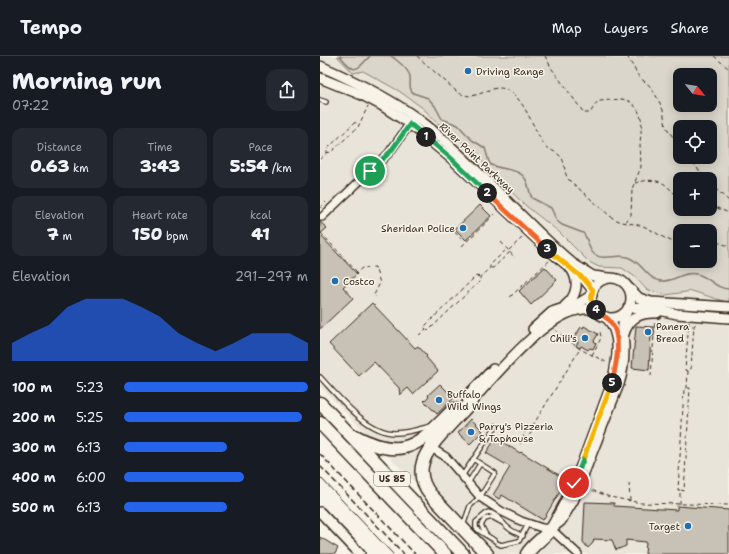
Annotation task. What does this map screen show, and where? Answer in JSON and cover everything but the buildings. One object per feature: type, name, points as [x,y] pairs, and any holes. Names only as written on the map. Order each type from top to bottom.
[{"type":"highway","points":[[348,433],[379,447],[400,449],[420,441],[469,400]]},
{"type":"highway","points":[[469,400],[430,447],[422,466],[424,483],[431,495],[486,554]]},
{"type":"highway","name":"US 85","points":[[320,403],[464,554]]},
{"type":"highway","name":"US 85","points":[[320,423],[445,554]]},
{"type":"highway","points":[[526,554],[551,529]]},
{"type":"street","name":"River Point Parkway","points":[[320,66],[376,93],[412,120],[444,140],[572,263],[592,276],[608,278]]},
{"type":"street","name":"River Point Parkway","points":[[320,78],[362,95],[412,120],[533,237],[584,279],[592,293]]},
{"type":"street","points":[[322,217],[389,153],[412,120]]},
{"type":"street","points":[[564,307],[570,301],[576,288],[576,277],[571,268]]},
{"type":"street","points":[[469,400],[543,319],[552,312],[579,302],[592,293],[598,282],[608,278],[620,279],[625,282],[639,298],[651,302],[729,307]]},
{"type":"street","points":[[551,529],[561,521],[568,511],[588,467],[621,377],[624,356],[623,319],[632,299],[630,289]]},
{"type":"street","points":[[551,529],[581,466],[612,383],[615,368],[617,343],[613,326],[593,305],[592,293]]},
{"type":"street","points":[[469,400],[548,324],[575,310],[588,309],[602,315],[618,317],[627,310],[645,307],[671,313]]},
{"type":"street","points":[[623,338],[628,325],[637,316],[650,313],[671,313],[729,318]]},
{"type":"street","points":[[430,447],[446,457],[480,497],[501,511],[542,528],[551,529],[578,554]]},
{"type":"street","points":[[320,512],[360,554]]},
{"type":"lane","points":[[320,377],[359,417],[384,432],[397,433],[440,423]]},
{"type":"lane","points":[[462,476],[496,426]]},
{"type":"lane","points":[[462,529],[470,506],[480,497],[495,474],[473,459]]},
{"type":"lane","points":[[468,482],[480,464]]},
{"type":"lane","points":[[523,536],[516,533],[504,524],[502,520],[493,513],[488,512],[476,522],[476,528],[481,533],[501,545],[519,540],[523,536],[529,523]]},
{"type":"path","points":[[417,56],[432,71],[461,94],[475,96],[500,88],[506,89],[526,110],[544,144],[560,156],[565,174],[569,180],[610,216],[618,221],[646,227],[665,239],[673,241]]},
{"type":"path","points":[[545,56],[564,85],[586,114],[592,112],[596,102],[605,100],[627,100],[635,106],[641,116],[643,125],[640,144],[641,167],[631,193],[632,211],[629,219],[625,223]]},
{"type":"path","points":[[627,56],[639,77],[650,86],[658,99],[663,110],[666,127],[673,137]]},
{"type":"path","points":[[714,56],[729,69]]},
{"type":"path","points":[[326,153],[331,152],[358,127],[368,105]]},
{"type":"path","points":[[320,159],[326,153],[327,148],[354,123],[359,122]]},
{"type":"path","points":[[694,164],[700,172]]},
{"type":"path","points":[[634,183],[646,180],[659,181],[665,184],[673,192]]},
{"type":"path","points":[[717,190],[729,201]]},
{"type":"path","points":[[320,208],[326,202]]},
{"type":"path","points":[[717,208],[729,213]]},
{"type":"path","points":[[462,246],[498,212]]},
{"type":"path","points":[[629,219],[632,224]]},
{"type":"path","points":[[450,226],[465,242]]},
{"type":"path","points":[[321,233],[357,272],[362,268],[375,267],[380,283],[374,295],[376,297]]},
{"type":"path","points":[[490,268],[490,265],[523,236]]},
{"type":"path","points":[[500,242],[515,258]]},
{"type":"path","points":[[717,242],[729,246]]},
{"type":"path","points":[[419,335],[426,329],[428,331],[480,281],[480,277],[490,268],[493,268],[510,252]]},
{"type":"path","points":[[510,297],[549,261]]},
{"type":"path","points":[[426,329],[424,327],[476,276],[480,277]]},
{"type":"path","points":[[651,376],[656,316]]},
{"type":"path","points":[[680,504],[678,480],[684,390],[687,388],[688,371],[686,370],[688,325],[694,326],[691,369],[688,371]]},
{"type":"path","points":[[553,328],[591,356],[610,364]]},
{"type":"path","points":[[591,356],[601,338],[600,331]]},
{"type":"path","points":[[520,444],[525,438],[528,439],[532,431],[530,430],[580,349]]},
{"type":"path","points":[[680,490],[684,490],[690,388],[687,388]]},
{"type":"path","points":[[682,414],[688,414]]},
{"type":"path","points":[[525,438],[523,436],[527,428],[530,430]]},
{"type":"path","points":[[681,438],[686,438]]},
{"type":"path","points":[[678,480],[684,480]]},
{"type":"path","points":[[630,483],[631,501]]},
{"type":"path","points":[[585,488],[610,497],[656,504],[729,505]]},
{"type":"shaded area","points":[[320,56],[337,56],[353,73],[363,71],[399,91],[424,109],[437,123],[453,132],[464,144],[476,151],[486,167],[526,206],[599,267],[622,268],[634,276],[647,290],[666,295],[692,291],[729,302],[729,554],[491,554],[397,465],[320,386]]},
{"type":"shaded area","points":[[337,56],[729,56],[729,302],[692,291],[666,295],[647,290],[634,276],[622,268],[599,267],[589,262],[559,232],[526,206],[486,167],[476,151],[464,144],[453,132],[437,123],[424,109],[399,91],[363,71],[353,73]]},
{"type":"waterway","points":[[340,56],[349,66],[355,69],[358,68],[370,56]]},
{"type":"waterway","points":[[391,56],[408,71],[413,93],[428,98],[435,106],[442,119],[458,125],[472,140],[485,148],[491,165],[520,173],[527,182],[532,198],[551,208],[557,221],[562,225],[583,233],[590,249],[594,254],[601,257],[623,256],[632,259],[656,280],[666,281],[691,273],[701,275],[716,285],[729,289]]},
{"type":"tram line","points":[[320,477],[393,554]]},
{"type":"railway","points":[[320,454],[415,554]]},
{"type":"railway","points":[[320,466],[404,554]]},
{"type":"place","name":"Driving Range","points":[[468,71]]},
{"type":"place","name":"Sheridan Police","points":[[463,228]]},
{"type":"place","name":"Costco","points":[[335,281]]},
{"type":"place","name":"Panera Bread","points":[[648,332]]},
{"type":"place","name":"Chili's","points":[[585,338]]},
{"type":"place","name":"Buffalo Wild Wings","points":[[439,400]]},
{"type":"place","name":"Parry's Pizzeria & Taphouse","points":[[471,432]]},
{"type":"place","name":"Target","points":[[688,526]]},
{"type":"route","points":[[370,171],[391,151],[410,124],[452,159],[533,237],[562,262],[580,275],[593,290],[591,299],[594,308],[598,313],[610,321],[615,331],[617,357],[612,383],[574,483]]}]
